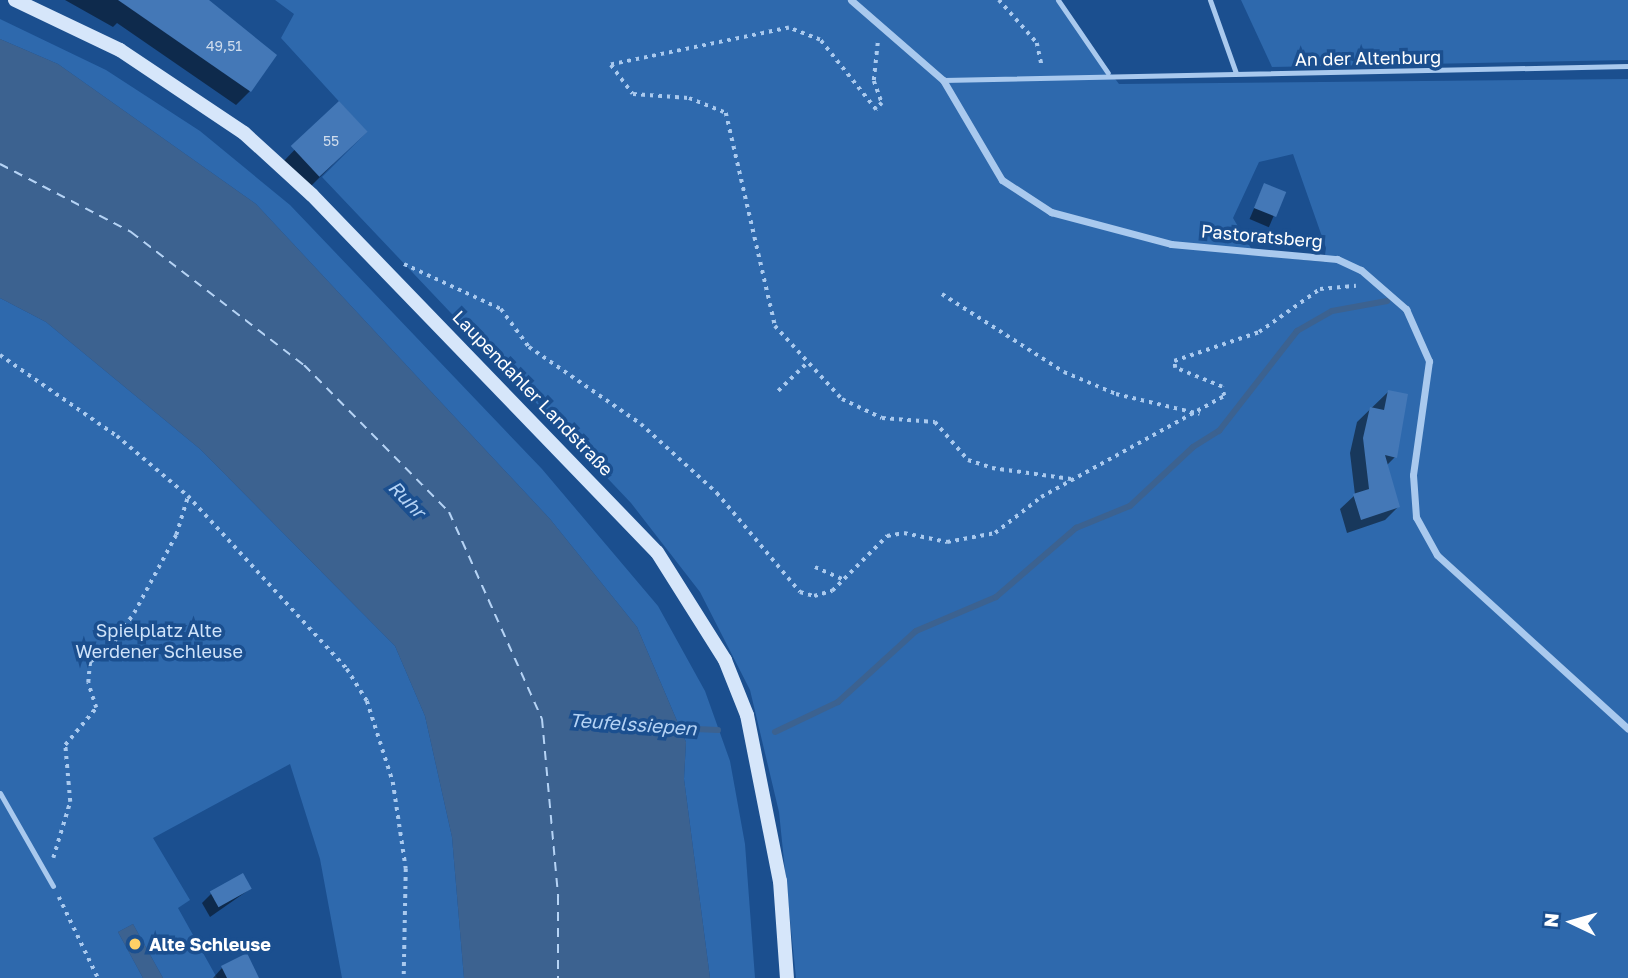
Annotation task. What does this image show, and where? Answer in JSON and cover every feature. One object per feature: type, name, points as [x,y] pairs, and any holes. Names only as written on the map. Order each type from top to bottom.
[{"type":"main road","name":"Laupendahler Landstraße","points":[[15,0],[120,50],[244,133],[657,552],[725,660],[747,715],[776,855],[787,978]]},
{"type":"street","name":"Pastoratsberg","points":[[851,0],[883,31],[943,80],[1002,180],[1051,212],[1171,244],[1337,260],[1361,270],[1406,309],[1429,361],[1413,475],[1416,517],[1437,555],[1628,729]]},
{"type":"lane","points":[[1058,0],[1108,73]]},
{"type":"lane","points":[[1210,0],[1236,73]]},
{"type":"lane","name":"An der Altenburg","points":[[943,80],[1108,73],[1628,66]]},
{"type":"lane","points":[[0,793],[53,886]]},
{"type":"path","points":[[999,0],[1037,43],[1043,75]]},
{"type":"path","points":[[883,31],[874,50],[882,103],[876,110],[820,40],[789,28],[611,65],[633,94],[689,98],[726,113],[775,326],[842,399],[872,413],[935,422],[968,460],[1073,479]]},
{"type":"path","points":[[396,261],[501,309],[529,347],[641,424],[717,493],[800,592],[814,596],[842,579],[887,536],[947,542],[995,533],[1073,479],[1200,414],[1224,396],[1222,387],[1175,368],[1174,361],[1259,332],[1320,289],[1363,290]]},
{"type":"path","points":[[942,294],[1064,372],[1116,394],[1200,414]]},
{"type":"path","points":[[0,355],[117,436],[188,496],[310,623],[367,701],[401,824],[408,921],[404,978]]},
{"type":"path","points":[[778,391],[808,362]]},
{"type":"path","points":[[48,876],[70,802],[65,745],[96,708],[88,669],[134,613],[176,535],[188,496]]},
{"type":"path","points":[[815,567],[842,579]]},
{"type":"path","points":[[53,886],[98,978]]},
{"type":"green space","points":[[275,0],[1056,0],[1119,84],[1628,79],[1628,978],[796,978],[779,812],[750,690],[700,592],[631,503],[322,177],[367,132],[281,38],[294,14]],"holes":[[[1293,154],[1326,248],[1324,262],[1255,255],[1233,218],[1259,162]]]},
{"type":"green space","points":[[1241,0],[1628,0],[1628,60],[1272,67]]},
{"type":"green space","points":[[0,19],[106,70],[200,131],[290,205],[542,469],[658,606],[705,691],[730,761],[745,844],[755,978],[710,978],[684,779],[686,742],[637,627],[550,519],[256,204],[58,64],[0,39]]},
{"type":"green space","name":"Spielplatz Alte Werdener Schleuse","points":[[0,298],[46,322],[200,449],[395,646],[425,716],[452,837],[464,978],[342,978],[320,859],[290,764],[153,838],[190,900],[178,908],[217,978],[163,978],[133,924],[118,932],[143,978],[0,978]]},
{"type":"water","name":"Ruhr","points":[[0,39],[58,64],[256,204],[550,519],[637,627],[686,742],[684,779],[710,978],[464,978],[452,837],[425,716],[395,646],[200,449],[46,322],[0,298]]},
{"type":"water","points":[[133,924],[163,978],[143,978],[118,932]]},
{"type":"building","points":[[118,0],[209,0],[277,55],[251,92]]},
{"type":"building","points":[[339,101],[368,132],[319,177],[291,146]]},
{"type":"building","points":[[1264,183],[1286,192],[1276,217],[1254,208]]},
{"type":"building","points":[[1388,390],[1408,394],[1397,458],[1385,455],[1400,507],[1361,520],[1353,494],[1369,489],[1363,438],[1370,407],[1384,410]]},
{"type":"building","points":[[243,873],[252,889],[218,907],[210,891]]},
{"type":"building","points":[[247,953],[259,978],[227,978],[221,966]]},
{"type":"waterway","name":"Teufelssiepen","points":[[775,732],[838,702],[916,631],[996,597],[1076,528],[1130,506],[1193,447],[1219,431],[1297,331],[1332,311],[1387,301]]},
{"type":"waterway","name":"Teufelssiepen","points":[[674,728],[718,730]]},
{"type":"ferry route","points":[[0,164],[131,232],[304,365],[449,512],[542,719],[558,896],[558,978]]},
{"type":"place","name":"Alte Schleuse","points":[[135,944]]}]
